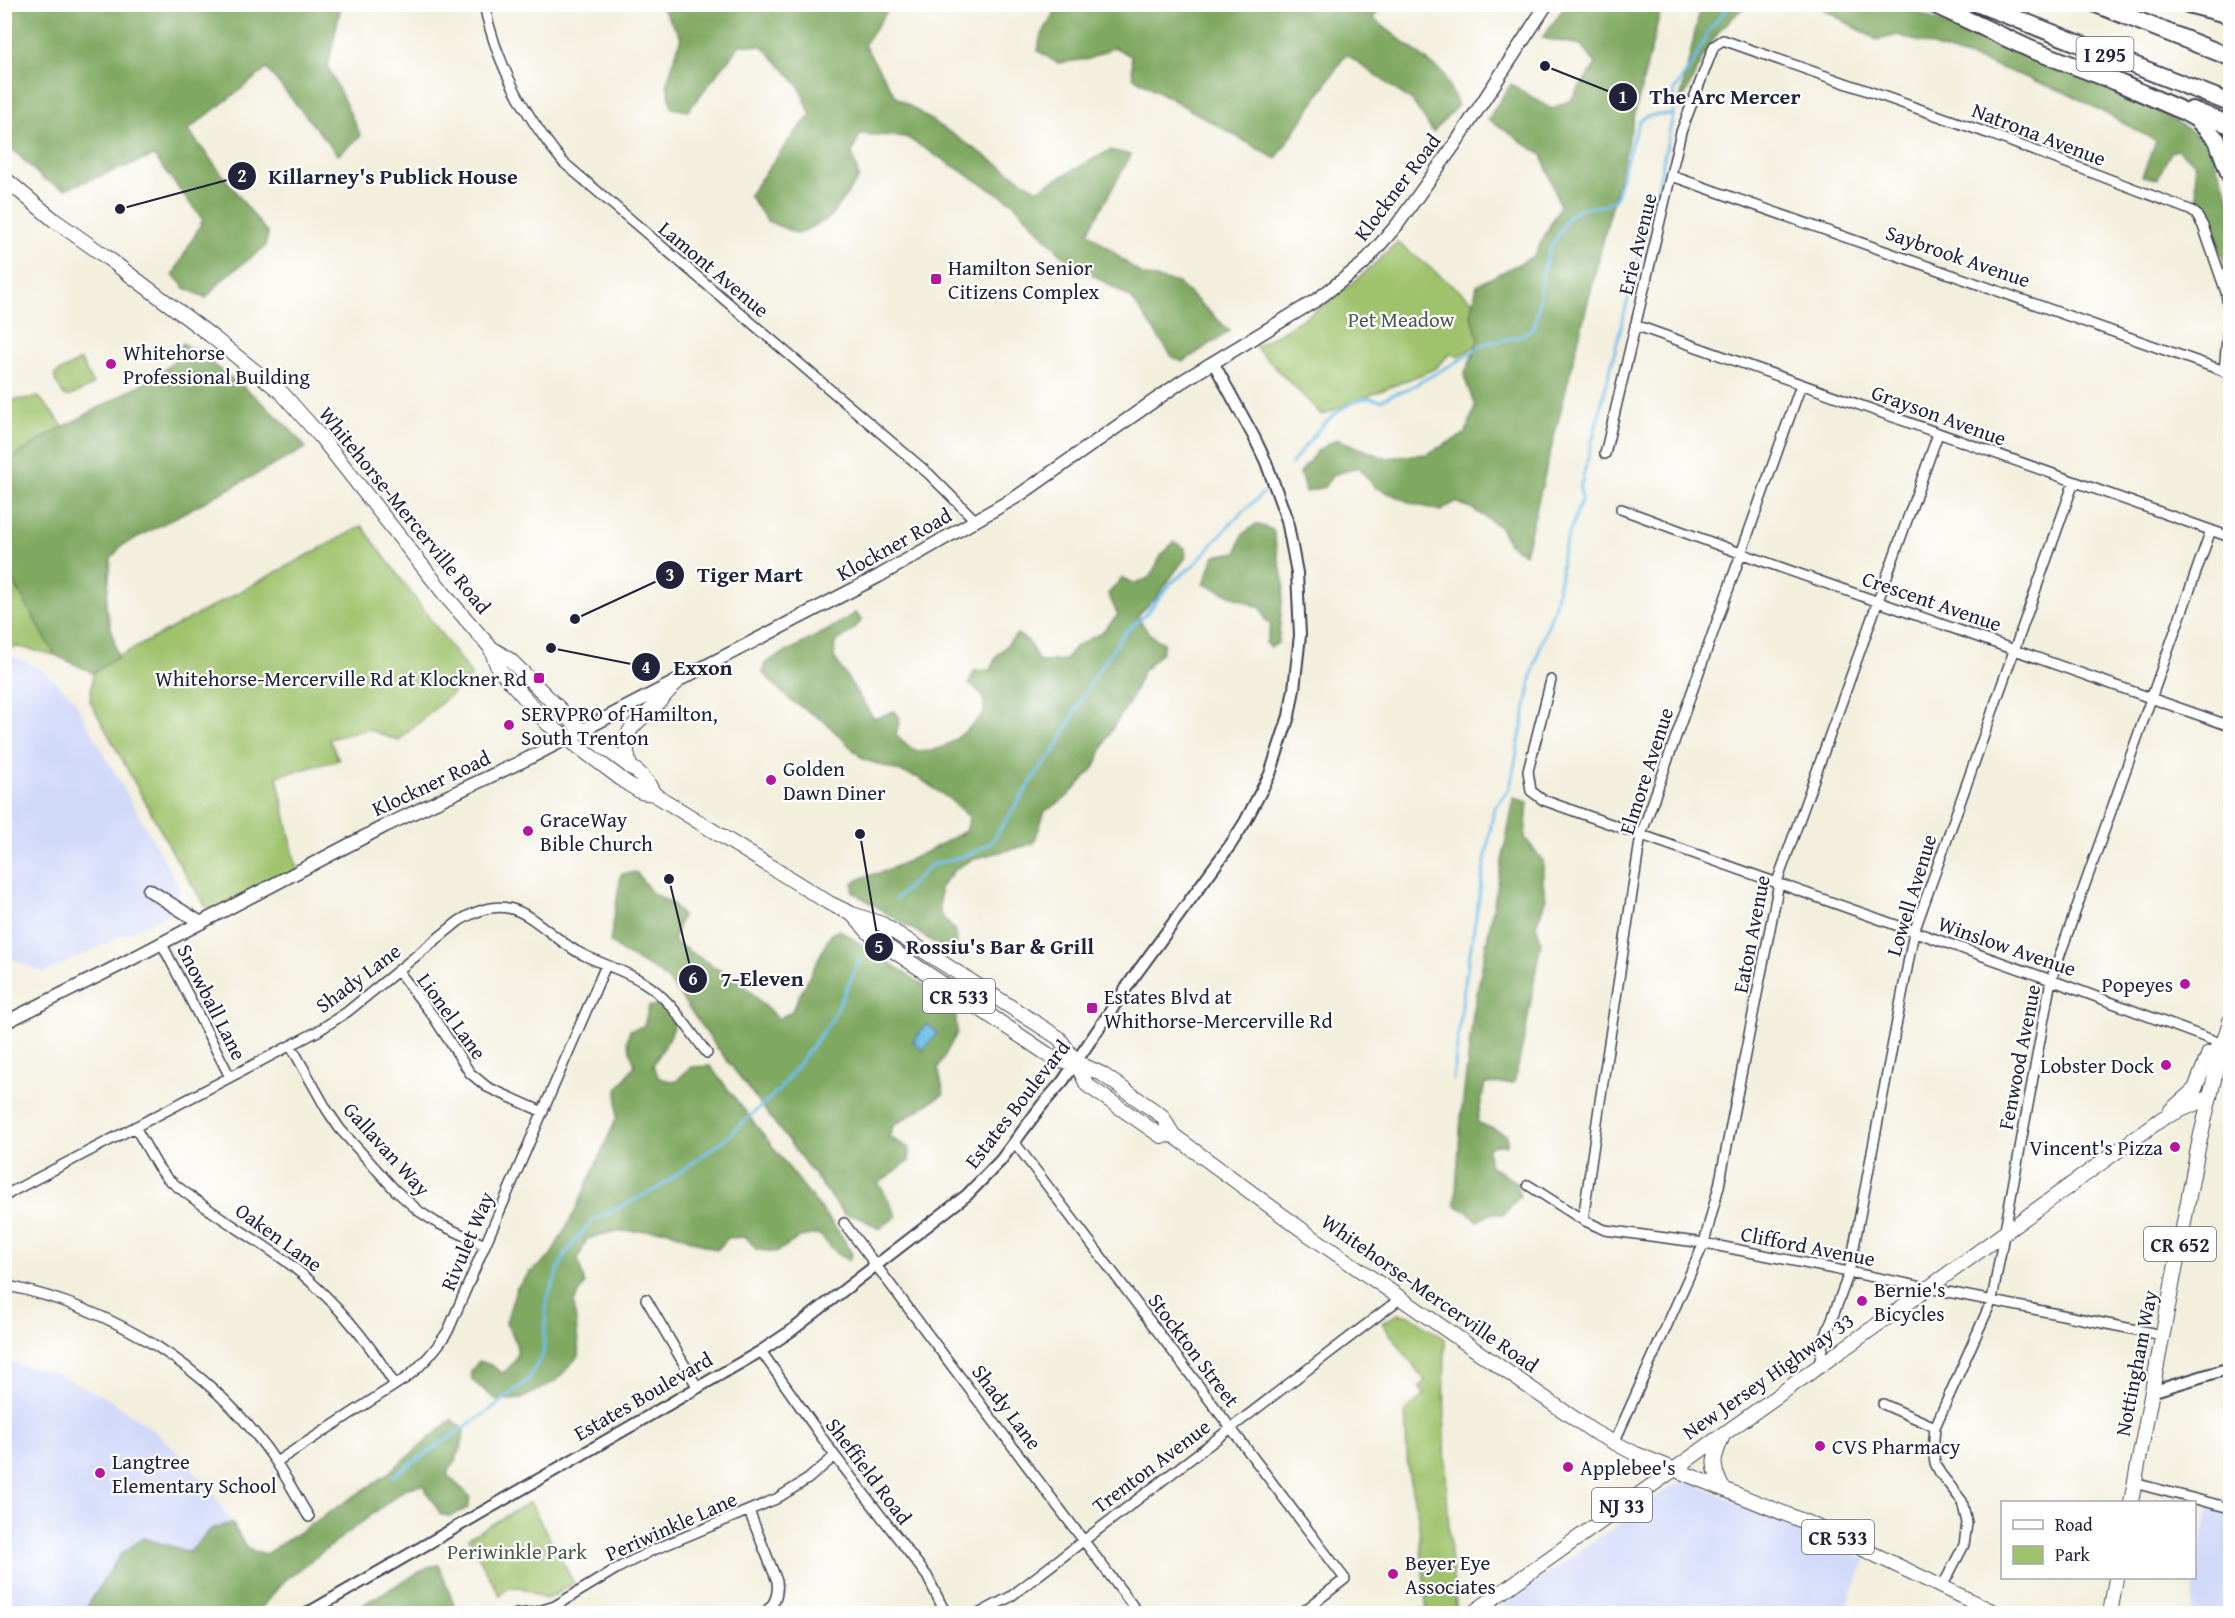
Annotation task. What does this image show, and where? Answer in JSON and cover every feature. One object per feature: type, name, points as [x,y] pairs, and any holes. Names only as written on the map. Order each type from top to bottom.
[{"type":"highway","points":[[1933,4],[2030,49],[2230,125]]},
{"type":"highway","name":"I 295","points":[[1979,4],[2230,103]]},
{"type":"highway","name":"I 295","points":[[2096,4],[2230,57]]},
{"type":"highway","points":[[2107,4],[2230,46]]},
{"type":"highway","points":[[2188,4],[2230,15]]},
{"type":"highway","points":[[2134,90],[2197,119],[2217,140],[2230,175]]},
{"type":"main road","name":"Klockner Road","points":[[4,1023],[162,944],[385,826],[567,739],[677,682],[879,576],[976,521],[1054,473],[1181,382],[1325,294],[1375,252],[1455,144],[1547,4]]},
{"type":"main road","name":"Whitehorse-Mercerville Road","points":[[4,178],[54,220],[210,335],[281,392],[320,436],[450,601],[490,647],[510,660],[582,731],[634,770],[648,783],[654,795]]},
{"type":"main road","name":"Whitehorse-Mercerville Road","points":[[490,647],[498,668],[548,724],[628,784],[640,792],[654,795],[829,903],[882,924],[1059,1038],[1076,1062],[1087,1085],[1161,1136],[1173,1136],[1567,1415],[1614,1443],[1673,1469]]},
{"type":"main road","points":[[634,770],[625,748],[627,735],[637,721],[654,707],[677,682]]},
{"type":"main road","points":[[149,890],[201,923]]},
{"type":"main road","name":"Whitehorse-Mercerville Road","points":[[852,914],[873,937],[933,979],[1056,1060],[1076,1062]]},
{"type":"main road","name":"Nottingham Way","points":[[2131,1501],[2210,1097],[2230,1021]]},
{"type":"main road","points":[[2163,1118],[2195,1089],[2208,1053],[2222,1047]]},
{"type":"main road","name":"New Jersey Highway 33","points":[[1471,1614],[2163,1118],[2210,1097]]},
{"type":"main road","points":[[1723,1489],[1714,1471],[1714,1458],[1724,1433]]},
{"type":"main road","name":"CR 533","points":[[1673,1469],[1813,1525],[1998,1614]]},
{"type":"main road","points":[[2110,1614],[2116,1579]]},
{"type":"street","name":"Lamont Avenue","points":[[484,4],[494,42],[517,95],[546,141],[563,162],[929,474],[976,521]]},
{"type":"street","name":"Natrona Avenue","points":[[1714,46],[1723,40],[1729,41],[1993,135],[2190,210],[2200,220],[2226,292],[2229,315],[2227,372]]},
{"type":"street","name":"Erie Avenue","points":[[1605,454],[1681,132],[1714,46]]},
{"type":"street","name":"Saybrook Avenue","points":[[1672,176],[2227,372]]},
{"type":"street","name":"Grayson Avenue","points":[[1635,325],[2230,537]]},
{"type":"street","name":"Estates Boulevard","points":[[306,1614],[761,1351],[967,1195],[985,1178],[1014,1143],[1076,1062],[1245,822],[1270,774],[1294,689],[1300,635],[1300,607],[1296,564],[1287,520],[1277,489],[1254,437],[1213,362]]},
{"type":"street","name":"Elmore Avenue","points":[[1583,1220],[1641,835],[1801,385]]},
{"type":"street","name":"Eaton Avenue","points":[[1614,1443],[1704,1243],[1719,1186],[1778,883],[1938,434]]},
{"type":"street","name":"Lowell Avenue","points":[[1820,1365],[1823,1343],[1850,1273],[1914,932],[2074,482]]},
{"type":"street","name":"Crescent Avenue","points":[[1622,508],[1740,554],[2230,726]]},
{"type":"street","name":"Fenwood Avenue","points":[[1942,1587],[1964,1545],[1968,1523],[1962,1501],[1935,1463],[1933,1452],[1935,1428],[1992,1300],[2051,980],[2211,530]]},
{"type":"street","points":[[1551,680],[1528,771],[1531,791],[1543,800],[1641,835]]},
{"type":"street","name":"Winslow Avenue","points":[[1641,835],[2051,980],[2222,1047]]},
{"type":"street","name":"Shady Lane","points":[[4,1197],[291,1046],[347,1012],[470,915],[490,908],[502,908],[525,914],[536,920],[563,943],[644,982],[667,1002],[707,1053]]},
{"type":"street","name":"Snowball Lane","points":[[162,944],[230,1077]]},
{"type":"street","name":"Rivulet Way","points":[[276,1462],[418,1369],[439,1346],[448,1331],[606,965]]},
{"type":"street","name":"Lionel Lane","points":[[398,971],[433,1016],[470,1073],[479,1081],[543,1112]]},
{"type":"street","name":"Gallavan Way","points":[[291,1046],[340,1129],[395,1190],[420,1212],[437,1223],[485,1245]]},
{"type":"street","name":"Oaken Lane","points":[[135,1127],[167,1178],[285,1261],[327,1296],[367,1341],[395,1385]]},
{"type":"street","name":"Stockton Street","points":[[1014,1143],[1345,1579],[1300,1614]]},
{"type":"street","name":"Clifford Avenue","points":[[1528,1185],[1583,1220],[1605,1230],[1704,1243],[2162,1335]]},
{"type":"street","name":"Shady Lane","points":[[844,1223],[1139,1614]]},
{"type":"street","points":[[4,1285],[40,1293],[86,1308],[121,1324],[162,1349],[207,1384],[228,1404],[276,1462],[309,1517]]},
{"type":"street","name":"Trenton Avenue","points":[[978,1614],[1010,1597],[1401,1298]]},
{"type":"street","points":[[646,1299],[698,1388]]},
{"type":"street","name":"Sheffield Road","points":[[761,1351],[835,1456],[927,1576],[946,1614]]},
{"type":"street","points":[[2151,1392],[2230,1368]]},
{"type":"street","points":[[1883,1404],[1935,1428]]},
{"type":"street","name":"Periwinkle Lane","points":[[516,1614],[536,1612],[555,1606],[629,1562],[794,1489],[835,1456]]},
{"type":"street","points":[[2134,1483],[2230,1508]]},
{"type":"street","points":[[749,1510],[777,1581],[777,1596],[770,1609],[763,1614]]},
{"type":"shaded area","points":[[4,653],[38,667],[71,695],[180,888],[168,914],[44,973],[5,956]]},
{"type":"shaded area","name":"Langtree Elementary School","points":[[5,1361],[51,1371],[110,1400],[146,1424],[175,1449],[215,1496],[232,1523],[211,1529],[190,1552],[120,1555],[83,1613],[5,1614]]},
{"type":"shaded area","points":[[1682,1482],[1691,1483],[1756,1510],[1867,1560],[1842,1613],[1493,1613],[1672,1486]]},
{"type":"shaded area","points":[[2208,1508],[2230,1514],[2230,1613],[2190,1613]]},
{"type":"green space","points":[[4,5],[341,5],[328,67],[361,136],[338,155],[267,69],[188,130],[268,234],[265,247],[225,277],[206,298],[185,288],[173,275],[203,220],[154,156],[65,189],[43,179],[5,142]]},
{"type":"green space","points":[[660,5],[891,5],[864,45],[896,97],[1037,190],[1110,150],[1131,155],[1088,232],[1142,275],[1178,283],[1230,331],[1183,362],[1173,358],[1132,299],[1064,257],[1012,202],[906,137],[860,134],[852,153],[859,178],[828,219],[798,234],[767,221],[749,195],[793,135],[811,115],[799,86],[763,46],[740,45],[688,111],[672,108],[667,83],[681,37]]},
{"type":"green space","points":[[1059,5],[1382,5],[1373,18],[1443,73],[1458,105],[1433,132],[1413,102],[1346,54],[1276,159],[1133,77],[1131,56],[1114,47],[1089,59],[1057,63],[1038,51],[1040,38]]},
{"type":"green space","points":[[1566,5],[1662,5],[1525,554],[1510,545],[1499,526],[1471,508],[1455,502],[1441,511],[1414,504],[1374,487],[1359,467],[1333,475],[1324,487],[1306,492],[1300,473],[1317,451],[1337,439],[1385,458],[1427,454],[1465,434],[1475,407],[1464,376],[1479,339],[1471,316],[1477,285],[1534,256],[1560,206],[1542,155],[1488,119],[1511,84],[1551,109],[1571,100],[1596,64],[1581,45],[1542,38]]},
{"type":"green space","points":[[1701,5],[1763,5],[1743,8],[1720,30],[1706,51],[1678,110]]},
{"type":"green space","points":[[1816,5],[1898,5],[2146,103],[2208,142],[2230,201],[2230,274],[2198,202],[2194,162],[2177,150],[2171,152],[2157,179],[2142,176],[2156,141],[2072,95],[2001,68],[1898,35],[1877,40]]},
{"type":"green space","name":"Pet Meadow","points":[[1397,242],[1474,302],[1471,316],[1479,339],[1477,345],[1458,357],[1451,353],[1434,369],[1322,415],[1255,347],[1330,300],[1364,273]]},
{"type":"green space","points":[[183,343],[264,404],[306,448],[121,546],[111,559],[106,607],[118,657],[93,673],[55,655],[5,566],[5,463],[47,436],[160,374],[173,362]]},
{"type":"green space","points":[[81,360],[93,385],[71,396],[64,396],[55,380],[55,374]]},
{"type":"green space","points":[[39,397],[64,427],[5,463],[5,401]]},
{"type":"green space","points":[[1256,524],[1273,530],[1284,585],[1278,643],[1271,647],[1266,643],[1271,626],[1265,619],[1261,608],[1204,584],[1214,556],[1237,552],[1242,535]]},
{"type":"green space","points":[[362,526],[472,676],[398,741],[368,729],[329,739],[339,760],[277,776],[298,874],[213,918],[178,862],[90,701],[93,673],[118,657]]},
{"type":"green space","points":[[1174,542],[1185,548],[1186,557],[1155,599],[1138,615],[1148,632],[1164,643],[1162,652],[1143,671],[1130,701],[1110,732],[1094,768],[1065,799],[1045,811],[1034,843],[974,859],[954,871],[940,888],[940,914],[956,932],[957,945],[948,951],[853,892],[853,883],[857,880],[888,870],[967,830],[969,817],[949,799],[919,778],[863,759],[824,721],[790,700],[763,673],[765,663],[855,613],[862,620],[852,631],[835,643],[834,657],[874,719],[894,711],[900,718],[896,735],[911,748],[931,751],[941,748],[961,735],[984,713],[982,696],[969,684],[974,671],[990,670],[996,657],[1017,634],[1028,641],[1039,662],[1065,660],[1076,646],[1101,633],[1118,615],[1108,594],[1122,578],[1136,584],[1150,577],[1161,556]]},
{"type":"green space","points":[[4,566],[55,655],[19,647],[5,648]]},
{"type":"green space","points":[[1514,798],[1528,802],[1525,838],[1543,861],[1546,899],[1536,925],[1541,941],[1525,1035],[1514,1083],[1485,1084],[1477,1122],[1507,1135],[1507,1145],[1495,1145],[1488,1148],[1489,1165],[1517,1183],[1520,1195],[1504,1214],[1490,1214],[1477,1221],[1455,1205],[1461,1118],[1473,1014]]},
{"type":"green space","points":[[636,872],[652,893],[673,904],[682,916],[673,941],[745,986],[778,1019],[791,1012],[831,934],[840,930],[940,996],[955,1009],[957,1033],[938,1068],[944,1094],[893,1126],[889,1137],[909,1148],[909,1161],[879,1183],[897,1216],[879,1229],[861,1218],[844,1214],[673,986],[657,971],[627,955],[610,942],[621,874]]},
{"type":"green space","points":[[649,1006],[663,1007],[675,1023],[670,1037],[653,1065],[659,1078],[675,1082],[691,1067],[710,1066],[841,1235],[852,1254],[849,1261],[844,1259],[818,1234],[800,1237],[777,1252],[757,1250],[746,1237],[728,1238],[717,1250],[666,1230],[611,1232],[587,1239],[578,1259],[585,1284],[574,1302],[579,1355],[556,1381],[521,1399],[497,1401],[472,1380],[471,1371],[479,1361],[503,1373],[515,1360],[516,1343],[506,1322],[516,1289],[530,1272],[549,1258],[575,1211],[617,1117],[617,1090],[635,1065],[627,1041],[630,1030],[644,1026]]},
{"type":"green space","points":[[1398,1314],[1411,1316],[1445,1340],[1446,1477],[1457,1613],[1427,1613],[1418,1516],[1408,1472],[1405,1411],[1425,1395],[1419,1387],[1425,1381],[1382,1323]]},
{"type":"green space","points":[[452,1419],[464,1430],[461,1449],[447,1475],[470,1496],[468,1508],[451,1516],[441,1515],[423,1485],[407,1488],[283,1582],[257,1613],[83,1613],[120,1555],[143,1538],[190,1552],[211,1529],[232,1523],[247,1549],[266,1554],[385,1476]]},
{"type":"green space","name":"Periwinkle Park","points":[[530,1502],[574,1583],[545,1599],[520,1587],[509,1588],[500,1595],[468,1538]]},
{"type":"green space","points":[[439,1565],[457,1613],[348,1613],[430,1566]]},
{"type":"water","points":[[927,1024],[937,1033],[923,1050],[913,1041]]},
{"type":"waterway","points":[[1453,1079],[1464,988],[1494,808],[1511,783],[1532,675],[1554,609],[1561,574],[1562,554],[1582,498],[1580,489],[1655,200],[1673,115],[1674,91],[1694,61],[1709,30],[1730,4]]},
{"type":"waterway","points":[[1291,465],[1324,424],[1344,407],[1367,398],[1381,400],[1402,392],[1484,344],[1521,336],[1534,327],[1548,253],[1567,218],[1578,209],[1602,206],[1615,200],[1641,120],[1652,115],[1673,115]]},
{"type":"waterway","points":[[896,899],[931,865],[970,854],[991,843],[1041,767],[1056,749],[1090,683],[1124,633],[1146,614],[1171,583],[1193,566],[1233,521],[1264,492]]},
{"type":"waterway","points":[[393,1476],[496,1406],[527,1381],[543,1354],[547,1298],[565,1254],[591,1222],[660,1187],[725,1139],[779,1090],[831,1021],[860,960]]},
{"type":"place","name":"The Arc Mercer","points":[[1545,66]]},
{"type":"place","name":"Killarney's Publick House","points":[[120,209]]},
{"type":"place","name":"Hamilton Senior Citizens Complex","points":[[936,279]]},
{"type":"place","name":"Whitehorse Professional Building","points":[[111,364]]},
{"type":"place","name":"Tiger Mart","points":[[575,619]]},
{"type":"place","name":"Exxon","points":[[551,648]]},
{"type":"place","name":"Whitehorse-Mercerville Rd at Klockner Rd","points":[[539,678]]},
{"type":"place","name":"SERVPRO of Hamilton, South Trenton","points":[[509,725]]},
{"type":"place","name":"Golden Dawn Diner","points":[[771,780]]},
{"type":"place","name":"GraceWay Bible Church","points":[[528,831]]},
{"type":"place","name":"Rossiu's Bar & Grill","points":[[860,834]]},
{"type":"place","name":"7-Eleven","points":[[669,879]]},
{"type":"place","name":"Popeyes","points":[[2185,984]]},
{"type":"place","name":"Estates Blvd at Whithorse-Mercerville Rd","points":[[1092,1008]]},
{"type":"place","name":"Lobster Dock","points":[[2166,1065]]},
{"type":"place","name":"Vincent's Pizza","points":[[2175,1147]]},
{"type":"place","name":"Bernie's Bicycles","points":[[1862,1301]]},
{"type":"place","name":"CVS Pharmacy","points":[[1820,1446]]},
{"type":"place","name":"Applebee's","points":[[1568,1467]]},
{"type":"place","name":"Langtree Elementary School","points":[[100,1473]]},
{"type":"place","name":"Beyer Eye Associates","points":[[1393,1574]]}]
